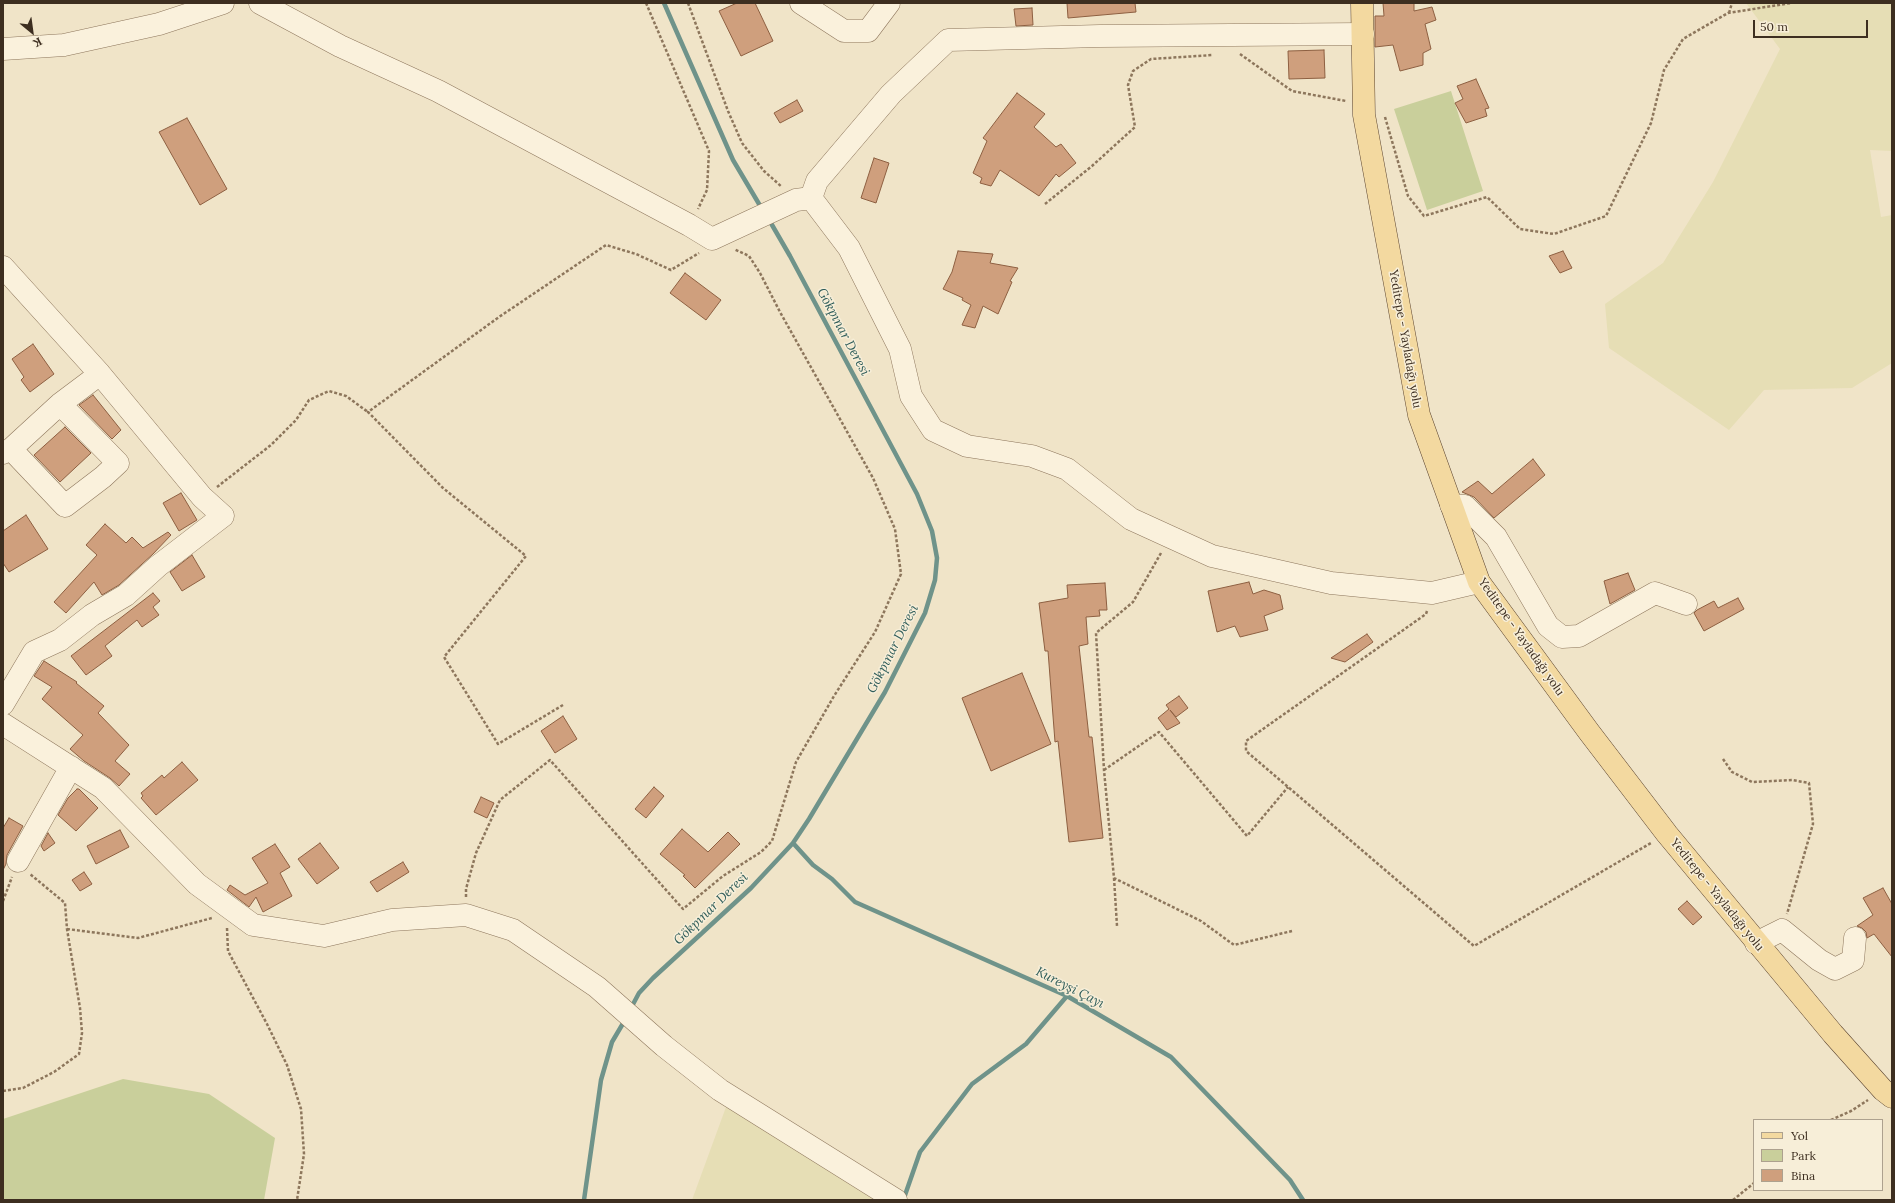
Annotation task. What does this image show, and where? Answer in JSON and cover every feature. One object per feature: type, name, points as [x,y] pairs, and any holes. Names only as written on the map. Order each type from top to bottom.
[{"type":"main road","name":"Yeditepe - Yayladağı yolu","points":[[1362,3],[1364,115],[1418,415],[1479,582],[1589,732],[1667,834],[1756,943],[1888,1094]]},
{"type":"street","points":[[3,49],[64,45],[159,24],[223,3]]},
{"type":"street","points":[[260,3],[340,46],[438,91],[689,225],[712,239],[804,199],[817,181],[891,94],[948,40],[1100,36],[1363,34]]},
{"type":"street","points":[[801,3],[844,31],[868,31],[889,3]]},
{"type":"street","points":[[804,199],[849,248],[900,349],[911,396],[933,430],[966,446],[1032,456],[1068,469],[1131,519],[1212,556],[1331,583],[1432,593],[1479,582]]},
{"type":"street","points":[[3,267],[100,374],[202,497],[223,516],[158,566],[126,595],[92,615],[60,640],[34,652],[3,704]]},
{"type":"street","points":[[60,404],[118,463],[103,477],[65,506],[7,451],[60,404],[100,374]]},
{"type":"street","points":[[1451,505],[1465,506],[1496,537],[1548,626],[1562,636],[1580,636],[1655,594],[1686,604]]},
{"type":"street","points":[[3,724],[103,788],[197,884],[227,911],[252,925],[324,936],[392,920],[466,915],[513,930],[597,987],[664,1046],[720,1090],[890,1196]]},
{"type":"street","points":[[18,861],[71,767]]},
{"type":"street","points":[[1756,943],[1782,930],[1819,960],[1835,969],[1852,960],[1855,938]]},
{"type":"path","points":[[646,3],[709,151],[707,190],[689,225]]},
{"type":"path","points":[[688,3],[728,111],[742,143],[764,171],[804,199]]},
{"type":"path","points":[[1728,13],[1732,3]]},
{"type":"path","points":[[1233,54],[1240,53],[1292,91],[1364,104],[1383,110],[1408,196],[1424,216],[1487,197],[1520,229],[1554,234],[1606,216],[1651,123],[1664,70],[1683,39],[1728,13],[1791,3]]},
{"type":"path","points":[[1045,204],[1092,166],[1135,127],[1128,85],[1133,72],[1152,59],[1218,55]]},
{"type":"path","points":[[368,412],[499,317],[606,245],[636,254],[671,270],[696,255],[712,239],[749,256],[760,273],[780,312],[874,478],[896,529],[901,574],[876,632],[834,696],[796,762],[772,841],[761,852],[723,876],[683,909],[550,760],[500,800],[476,853],[466,889],[466,915]]},
{"type":"path","points":[[202,497],[222,484],[270,445],[296,420],[309,400],[329,391],[346,396],[368,412],[444,488],[526,556],[444,657],[498,744],[563,705]]},
{"type":"path","points":[[1117,926],[1104,770],[1096,633],[1133,602],[1170,537]]},
{"type":"path","points":[[1432,593],[1426,614],[1246,741],[1246,751],[1474,946],[1667,834]]},
{"type":"path","points":[[1104,770],[1158,732],[1246,836],[1288,787]]},
{"type":"path","points":[[1723,759],[1732,772],[1752,782],[1792,780],[1809,782],[1813,824],[1795,892],[1782,930]]},
{"type":"path","points":[[3,901],[18,861],[65,903],[66,929],[80,1008],[82,1033],[79,1054],[54,1072],[23,1088],[3,1091]]},
{"type":"path","points":[[1114,878],[1201,921],[1234,945],[1292,931]]},
{"type":"path","points":[[66,929],[138,938],[227,911],[228,951],[287,1065],[301,1109],[304,1154],[297,1200]]},
{"type":"path","points":[[1833,1119],[1888,1094]]},
{"type":"path","points":[[1732,1200],[1753,1184]]},
{"type":"shaded area","points":[[1746,3],[1892,3],[1892,151],[1870,150],[1881,217],[1892,215],[1892,363],[1852,388],[1764,390],[1729,430],[1609,348],[1605,304],[1663,263],[1713,182],[1780,49]]},
{"type":"shaded area","points":[[726,1107],[881,1200],[692,1200]]},
{"type":"green space","points":[[1451,91],[1483,191],[1427,210],[1394,109]]},
{"type":"green space","points":[[123,1079],[209,1094],[275,1138],[264,1200],[3,1200],[3,1119]]},
{"type":"building","points":[[737,3],[755,3],[773,41],[741,56],[719,11]]},
{"type":"building","points":[[1067,3],[1135,3],[1136,12],[1068,18]]},
{"type":"building","points":[[1383,3],[1414,3],[1414,11],[1432,7],[1436,20],[1425,24],[1431,49],[1423,53],[1423,65],[1400,71],[1393,45],[1375,47],[1375,16],[1384,16]]},
{"type":"building","points":[[1032,8],[1033,25],[1016,26],[1014,9]]},
{"type":"building","points":[[1324,50],[1325,78],[1289,79],[1288,51]]},
{"type":"building","points":[[1476,79],[1489,108],[1485,109],[1487,116],[1466,123],[1455,103],[1463,99],[1457,86]]},
{"type":"building","points":[[1017,93],[1045,114],[1034,127],[1056,147],[1061,144],[1076,163],[1059,177],[1056,174],[1039,196],[1000,170],[991,186],[980,183],[982,178],[973,173],[987,141],[983,138]]},
{"type":"building","points":[[797,100],[803,111],[780,123],[774,113]]},
{"type":"building","points":[[187,118],[227,189],[200,205],[159,132]]},
{"type":"building","points":[[874,158],[889,163],[876,203],[861,198]]},
{"type":"building","points":[[958,251],[993,254],[990,263],[1018,268],[1010,281],[1012,282],[998,314],[983,306],[975,328],[962,325],[971,305],[962,300],[963,298],[943,289],[952,272]]},
{"type":"building","points":[[1563,251],[1572,268],[1560,273],[1549,256]]},
{"type":"building","points":[[685,273],[721,300],[706,320],[670,293]]},
{"type":"building","points":[[33,344],[54,374],[30,392],[21,380],[24,377],[12,359]]},
{"type":"building","points":[[93,395],[121,430],[112,439],[79,405]]},
{"type":"building","points":[[65,427],[91,453],[60,482],[34,455]]},
{"type":"building","points":[[1533,459],[1545,475],[1494,518],[1474,497],[1462,492],[1478,481],[1492,494]]},
{"type":"building","points":[[181,493],[197,520],[179,531],[163,503]]},
{"type":"building","points":[[26,515],[48,549],[9,572],[3,563],[3,531]]},
{"type":"building","points":[[105,524],[126,543],[132,537],[143,548],[168,532],[171,535],[153,554],[119,585],[102,595],[94,582],[66,613],[54,602],[97,555],[86,545]]},
{"type":"building","points":[[192,555],[205,577],[182,591],[170,572]]},
{"type":"building","points":[[1628,573],[1635,590],[1610,604],[1604,581]]},
{"type":"building","points":[[1249,582],[1253,594],[1264,590],[1280,595],[1283,609],[1264,616],[1268,630],[1240,637],[1235,626],[1217,632],[1208,591]]},
{"type":"building","points":[[1105,583],[1107,610],[1099,610],[1100,616],[1086,617],[1088,644],[1079,646],[1089,737],[1092,737],[1103,838],[1069,842],[1058,741],[1055,742],[1048,651],[1045,651],[1039,603],[1068,598],[1067,585]]},
{"type":"building","points":[[153,593],[160,601],[153,607],[159,615],[142,627],[137,620],[105,646],[112,656],[86,675],[71,656]]},
{"type":"building","points":[[1738,598],[1744,609],[1704,631],[1694,613],[1697,610],[1714,601],[1718,608]]},
{"type":"building","points":[[1367,634],[1373,642],[1345,662],[1331,658]]},
{"type":"building","points":[[44,661],[77,682],[76,683],[104,706],[98,713],[129,745],[115,761],[130,774],[119,786],[70,749],[83,735],[42,699],[52,687],[34,676]]},
{"type":"building","points":[[1022,673],[1051,744],[991,771],[962,698]]},
{"type":"building","points":[[1179,696],[1188,708],[1176,717],[1170,710],[1180,723],[1167,730],[1158,718],[1169,709],[1166,705]]},
{"type":"building","points":[[563,716],[577,739],[555,753],[541,731]]},
{"type":"building","points":[[182,762],[198,780],[156,815],[141,798],[143,796],[141,793],[162,775],[164,778]]},
{"type":"building","points":[[654,787],[664,796],[646,818],[635,809]]},
{"type":"building","points":[[77,789],[79,789],[98,808],[76,831],[58,815],[68,798]]},
{"type":"building","points":[[481,797],[494,803],[487,818],[474,812]]},
{"type":"building","points":[[9,818],[23,826],[7,855],[6,864],[3,870],[3,828]]},
{"type":"building","points":[[682,829],[708,852],[728,832],[740,844],[695,888],[683,876],[685,875],[660,854]]},
{"type":"building","points":[[120,830],[129,847],[96,864],[87,846]]},
{"type":"building","points":[[48,833],[55,843],[44,851],[41,846]]},
{"type":"building","points":[[320,843],[339,868],[317,884],[298,859]]},
{"type":"building","points":[[275,844],[290,867],[280,873],[292,896],[263,912],[256,897],[249,907],[227,890],[230,885],[245,895],[268,883],[252,858]]},
{"type":"building","points":[[403,862],[409,872],[377,892],[370,882]]},
{"type":"building","points":[[84,872],[92,884],[80,891],[72,880]]},
{"type":"building","points":[[1883,888],[1892,904],[1892,957],[1874,934],[1867,938],[1866,932],[1857,926],[1873,915],[1863,898]]},
{"type":"building","points":[[1687,901],[1702,917],[1693,925],[1678,909]]},
{"type":"waterway","name":"Gökpınar Deresi","points":[[664,3],[733,160],[762,209]]},
{"type":"waterway","name":"Gökpınar Deresi","points":[[631,1008],[639,993],[653,978],[751,888],[793,843],[885,692],[925,613],[935,580],[937,558],[932,531],[917,494],[790,256],[768,218]]},
{"type":"waterway","name":"Kureyşi Çayı","points":[[793,843],[813,865],[832,879],[855,902],[1067,996],[1171,1057],[1290,1180],[1303,1200]]},
{"type":"waterway","points":[[904,1198],[920,1152],[972,1084],[1026,1044],[1067,996]]},
{"type":"waterway","name":"Gökpınar Deresi","points":[[584,1200],[601,1080],[612,1042],[625,1020]]}]
